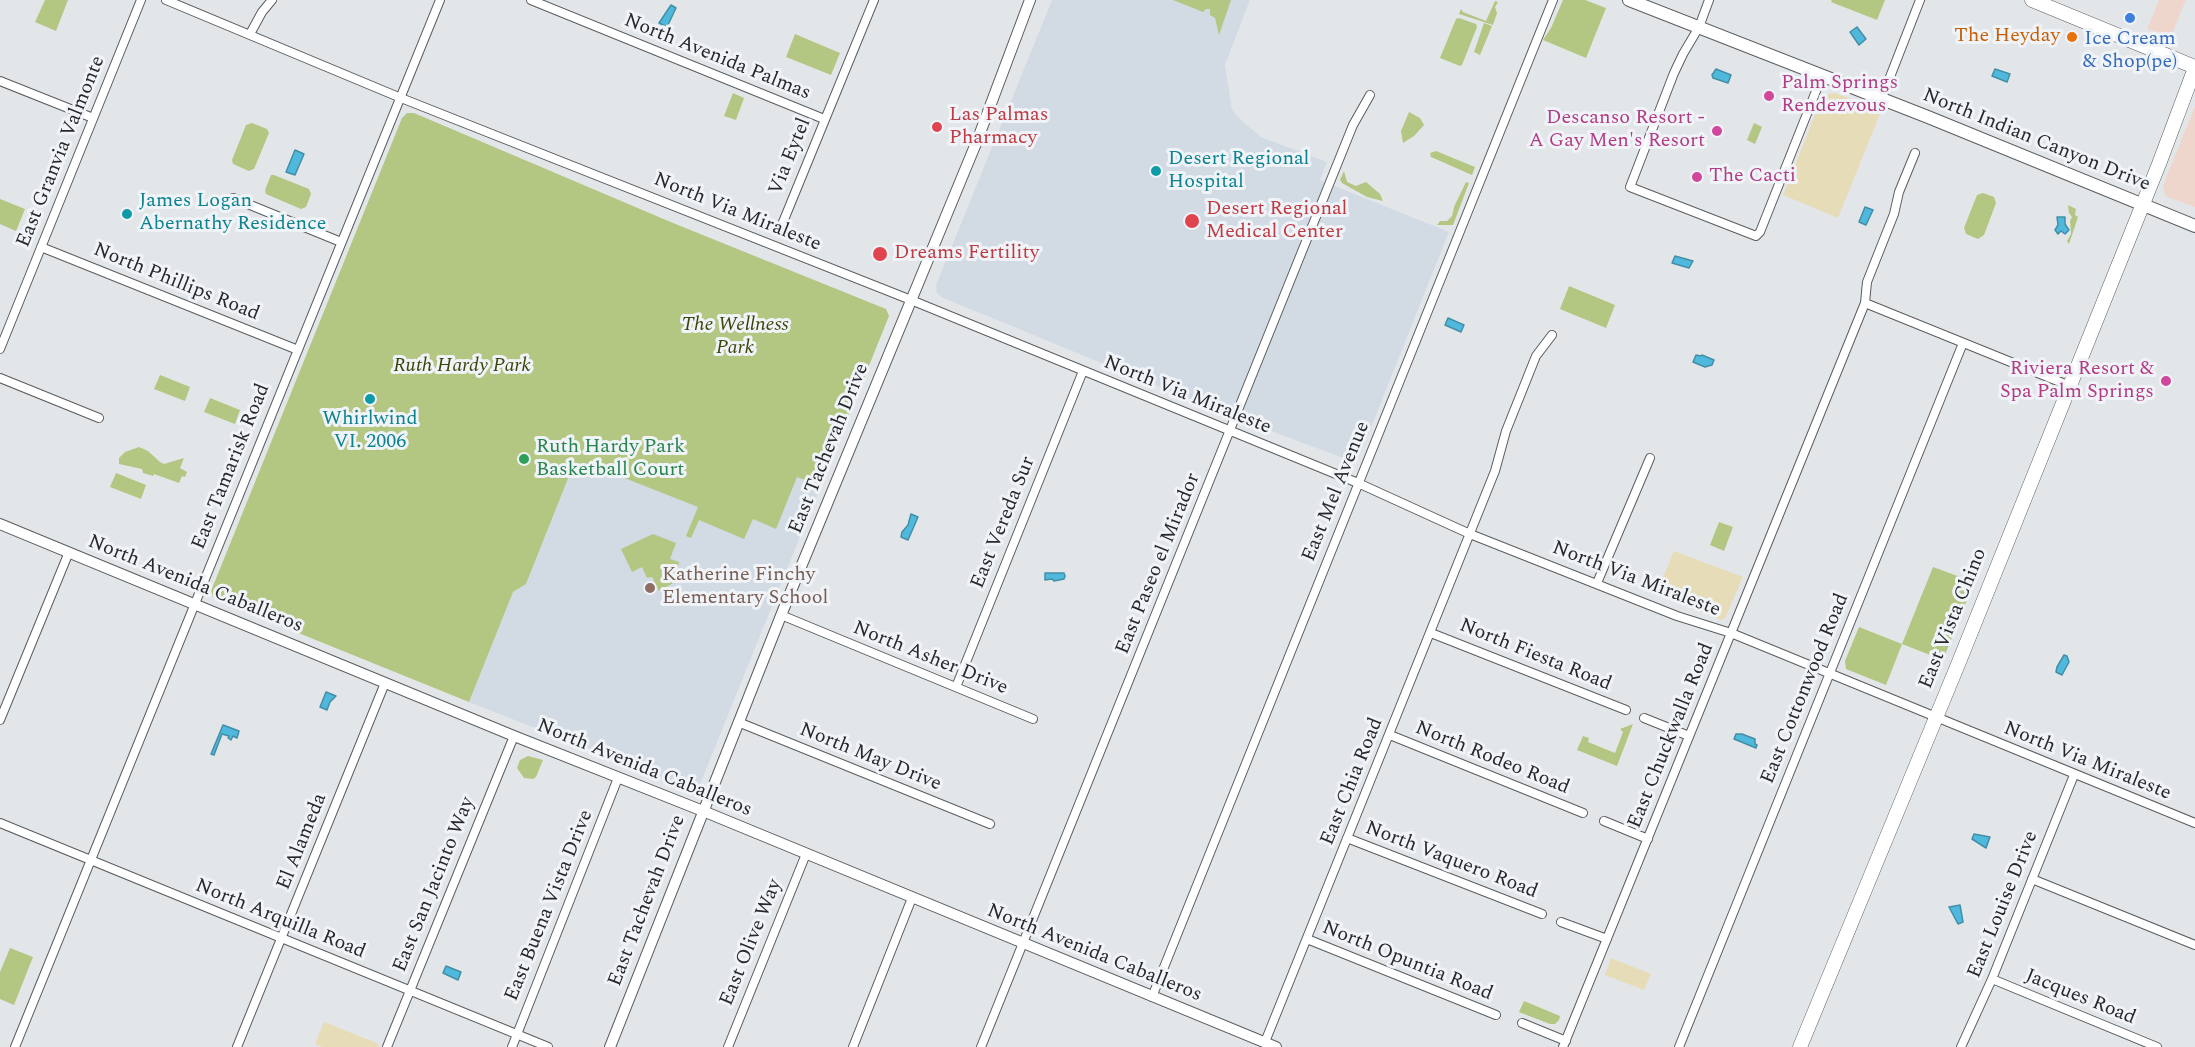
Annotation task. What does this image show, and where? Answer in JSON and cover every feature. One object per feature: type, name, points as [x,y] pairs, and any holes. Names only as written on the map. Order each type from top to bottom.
[{"type":"main road","name":"North Indian Canyon Drive","points":[[1629,0],[2195,226]]},
{"type":"main road","points":[[2032,0],[2195,68]]},
{"type":"main road","name":"East Vista Chino","points":[[1800,1047],[2070,386],[2195,68]]},
{"type":"street","name":"East Granvia Valmonte","points":[[0,350],[141,0]]},
{"type":"street","name":"North Via Miraleste","points":[[166,0],[401,98],[911,300],[1358,483],[1470,534],[1677,616],[1731,633],[2195,823]]},
{"type":"street","points":[[250,34],[262,12],[272,0]]},
{"type":"street","name":"East Tamarisk Road","points":[[15,1047],[440,0]]},
{"type":"street","name":"North Avenida Palmas","points":[[531,0],[824,119]]},
{"type":"street","name":"Via Eytel","points":[[781,227],[874,0]]},
{"type":"street","name":"East Tachevah Drive","points":[[610,1047],[781,615],[997,91],[1030,0]]},
{"type":"street","name":"East Mel Avenue","points":[[1152,997],[1553,0]]},
{"type":"street","points":[[1709,0],[1674,74],[1630,187],[1756,236],[1760,232],[1822,76]]},
{"type":"street","points":[[1881,99],[1920,0]]},
{"type":"street","points":[[0,81],[93,118]]},
{"type":"street","name":"East Paseo el Mirador","points":[[981,1047],[1353,125],[1370,95]]},
{"type":"street","name":"East Chuckwalla Road","points":[[1565,1044],[1865,303],[1869,277],[1915,153]]},
{"type":"street","points":[[233,198],[341,242]]},
{"type":"street","name":"North Phillips Road","points":[[41,247],[298,350]]},
{"type":"street","points":[[1865,303],[2070,386]]},
{"type":"street","name":"East Chia Road","points":[[1265,1042],[1496,471],[1506,431],[1536,356],[1552,335]]},
{"type":"street","name":"East Cottonwood Road","points":[[1679,1047],[1963,343]]},
{"type":"street","name":"East Vereda Sur","points":[[956,687],[1083,371]]},
{"type":"street","points":[[0,378],[99,418]]},
{"type":"street","points":[[1598,583],[1650,458]]},
{"type":"street","name":"North Avenida Caballeros","points":[[0,524],[1276,1047]]},
{"type":"street","points":[[0,720],[69,552]]},
{"type":"street","name":"North Asher Drive","points":[[781,615],[1033,719]]},
{"type":"street","name":"North Fiesta Road","points":[[1431,633],[1626,710]]},
{"type":"street","name":"El Alameda","points":[[237,1047],[385,683]]},
{"type":"street","points":[[1644,718],[1689,736]]},
{"type":"street","name":"North May Drive","points":[[738,722],[990,824]]},
{"type":"street","name":"North Rodeo Road","points":[[1390,735],[1583,813]]},
{"type":"street","name":"East San Jacinto Way","points":[[387,1047],[514,736]]},
{"type":"street","name":"East Louise Drive","points":[[1961,1047],[1992,979],[2074,774]]},
{"type":"street","name":"East Buena Vista Drive","points":[[512,1047],[618,778]]},
{"type":"street","points":[[1604,821],[1648,839]]},
{"type":"street","name":"North Arquilla Road","points":[[0,823],[548,1047]]},
{"type":"street","name":"North Vaquero Road","points":[[1347,838],[1542,914]]},
{"type":"street","name":"East Olive Way","points":[[728,1046],[806,854]]},
{"type":"street","points":[[2032,879],[2195,945]]},
{"type":"street","points":[[853,1047],[912,898]]},
{"type":"street","points":[[1561,922],[1607,939]]},
{"type":"street","name":"North Opuntia Road","points":[[1307,939],[1496,1014]]},
{"type":"street","name":"Jacques Road","points":[[1992,979],[2157,1047]]},
{"type":"street","points":[[1521,1023],[1565,1044]]},
{"type":"shaded area","name":"Desert Regional Medical Center","points":[[1052,0],[1250,0],[1225,65],[1232,110],[1261,137],[1327,162],[1320,180],[1449,232],[1358,460],[1354,462],[1223,413],[941,297],[937,293],[936,285]]},
{"type":"shaded area","points":[[2159,0],[2186,0],[2171,36],[2147,29]]},
{"type":"shaded area","points":[[2195,106],[2195,207],[2165,196],[2163,185]]},
{"type":"shaded area","name":"Katherine Finchy Elementary School","points":[[621,381],[829,465],[699,787],[695,789],[469,702],[513,592],[526,584],[571,471],[584,473]]},
{"type":"green space","points":[[45,0],[68,0],[56,31],[35,22]]},
{"type":"green space","points":[[1173,0],[1231,0],[1219,35],[1215,18],[1210,15],[1210,9],[1203,12]]},
{"type":"green space","points":[[1563,0],[1585,0],[1606,8],[1586,58],[1543,40]]},
{"type":"green space","points":[[1832,0],[1885,0],[1877,20],[1831,2]]},
{"type":"green space","points":[[1495,1],[1498,2],[1495,7],[1497,13],[1493,25],[1459,14],[1461,9],[1463,12],[1486,21]]},
{"type":"green space","points":[[1456,19],[1476,24],[1477,27],[1460,66],[1440,58]]},
{"type":"green space","points":[[1484,23],[1492,26],[1480,55],[1474,52]]},
{"type":"green space","points":[[795,34],[840,53],[831,75],[786,57]]},
{"type":"green space","points":[[733,93],[744,98],[736,120],[724,116]]},
{"type":"green space","points":[[1409,112],[1420,118],[1424,125],[1414,136],[1403,143],[1401,131]]},
{"type":"green space","name":"Ruth Hardy Park","points":[[407,113],[414,113],[673,223],[886,309],[889,316],[819,485],[797,477],[776,529],[753,519],[744,539],[699,520],[691,538],[686,536],[698,507],[589,464],[584,474],[571,471],[526,584],[513,592],[469,702],[217,600],[211,591],[402,118]]},
{"type":"green space","points":[[252,123],[267,129],[269,133],[254,169],[249,171],[233,164],[232,160],[246,125]]},
{"type":"green space","points":[[1754,123],[1762,127],[1755,144],[1747,140]]},
{"type":"green space","points":[[1436,151],[1475,167],[1472,175],[1431,157],[1430,153]]},
{"type":"green space","points":[[1344,171],[1347,182],[1356,186],[1366,182],[1380,194],[1383,201],[1367,197],[1342,183],[1340,180]]},
{"type":"green space","points":[[271,175],[309,189],[311,194],[306,207],[301,209],[266,194],[265,190]]},
{"type":"green space","points":[[1466,182],[1469,183],[1453,225],[1437,225],[1440,221],[1447,221],[1452,216]]},
{"type":"green space","points":[[1983,193],[1994,197],[1996,203],[1984,235],[1978,239],[1966,234],[1964,228],[1977,195]]},
{"type":"green space","points":[[0,199],[25,209],[16,231],[0,224]]},
{"type":"green space","points":[[2068,205],[2076,209],[2075,215],[2078,217],[2069,244],[2067,241],[2071,234],[2072,217]]},
{"type":"green space","points":[[1569,286],[1615,305],[1606,328],[1560,309]]},
{"type":"green space","points":[[160,375],[190,387],[185,401],[154,389]]},
{"type":"green space","points":[[210,398],[240,410],[235,424],[204,412]]},
{"type":"green space","points":[[139,447],[164,464],[184,458],[180,468],[187,472],[185,477],[182,476],[179,483],[154,474],[153,476],[143,473],[142,469],[119,464],[119,458],[125,452]]},
{"type":"green space","points":[[116,473],[146,485],[141,499],[110,487]]},
{"type":"green space","points":[[1719,522],[1733,527],[1724,551],[1710,545]]},
{"type":"green space","points":[[653,534],[676,543],[670,559],[679,562],[678,568],[683,581],[682,583],[675,582],[659,591],[652,577],[647,578],[642,567],[632,572],[621,549]]},
{"type":"green space","points":[[1933,567],[1974,582],[1943,660],[1902,644]]},
{"type":"green space","points":[[1859,627],[1902,644],[1886,685],[1846,669],[1845,661]]},
{"type":"green space","points":[[1633,724],[1617,766],[1577,750],[1583,736],[1589,738],[1588,742],[1615,753],[1623,732],[1620,729]]},
{"type":"green space","points":[[528,756],[543,760],[533,779],[524,778],[517,768],[520,760]]},
{"type":"green space","points":[[10,948],[33,957],[14,1005],[0,999],[0,972]]},
{"type":"green space","points":[[1524,1001],[1560,1016],[1559,1020],[1555,1024],[1550,1024],[1519,1012]]},
{"type":"sand","points":[[1835,93],[1881,111],[1838,218],[1783,195],[1821,100],[1827,94]]},
{"type":"sand","points":[[1674,551],[1743,577],[1725,618],[1721,620],[1656,594]]},
{"type":"sand","points":[[1611,958],[1651,974],[1644,990],[1605,975]]},
{"type":"sand","points":[[324,1022],[379,1044],[378,1047],[322,1047],[315,1044]]},
{"type":"water","points":[[671,5],[676,8],[667,27],[659,23]]},
{"type":"water","points":[[1857,27],[1866,39],[1859,45],[1850,32]]},
{"type":"water","points":[[1716,69],[1731,75],[1728,83],[1713,78],[1712,75]]},
{"type":"water","points":[[1995,69],[2010,74],[2007,82],[1992,76]]},
{"type":"water","points":[[295,150],[304,154],[295,175],[286,172]]},
{"type":"water","points":[[1865,207],[1873,210],[1866,225],[1859,222]]},
{"type":"water","points":[[2057,217],[2065,217],[2065,224],[2069,230],[2065,234],[2061,231],[2058,234],[2055,230],[2058,225]]},
{"type":"water","points":[[1675,256],[1693,261],[1689,268],[1672,263]]},
{"type":"water","points":[[1448,318],[1464,325],[1461,332],[1445,325]]},
{"type":"water","points":[[1696,355],[1714,360],[1712,365],[1705,367],[1693,362]]},
{"type":"water","points":[[911,514],[918,517],[908,540],[901,537]]},
{"type":"water","points":[[1045,573],[1064,573],[1065,576],[1064,579],[1054,581],[1045,580]]},
{"type":"water","points":[[2064,655],[2067,656],[2069,662],[2062,675],[2056,672]]},
{"type":"water","points":[[326,692],[336,696],[330,702],[327,710],[320,707]]},
{"type":"water","points":[[223,725],[239,731],[237,738],[233,736],[231,740],[229,736],[222,734],[214,755],[211,754]]},
{"type":"water","points":[[1736,734],[1755,739],[1756,748],[1734,739]]},
{"type":"water","points":[[1974,834],[1990,837],[1986,848],[1972,839]]},
{"type":"water","points":[[1960,905],[1963,922],[1958,924],[1949,907]]},
{"type":"water","points":[[446,966],[461,972],[458,980],[443,973]]},
{"type":"place","name":"Ice Cream & Shop(pe)","points":[[2130,18]]},
{"type":"place","name":"The Heyday","points":[[2072,37]]},
{"type":"place","name":"Palm Springs Rendezvous","points":[[1769,96]]},
{"type":"place","name":"Las Palmas Pharmacy","points":[[937,127]]},
{"type":"place","name":"Descanso Resort - A Gay Men's Resort","points":[[1717,131]]},
{"type":"place","name":"Desert Regional Hospital","points":[[1156,171]]},
{"type":"place","name":"The Cacti","points":[[1697,177]]},
{"type":"place","name":"James Logan Abernathy Residence","points":[[127,214]]},
{"type":"place","name":"Desert Regional Medical Center","points":[[1192,221]]},
{"type":"place","name":"Dreams Fertility","points":[[880,254]]},
{"type":"place","name":"Riviera Resort & Spa Palm Springs","points":[[2166,381]]},
{"type":"place","name":"Whirlwind VI. 2006","points":[[370,399]]},
{"type":"place","name":"Ruth Hardy Park Basketball Court","points":[[524,459]]},
{"type":"place","name":"Katherine Finchy Elementary School","points":[[650,588]]},
{"type":"park label","name":"The Wellness Park","points":[[735,338]]}]
